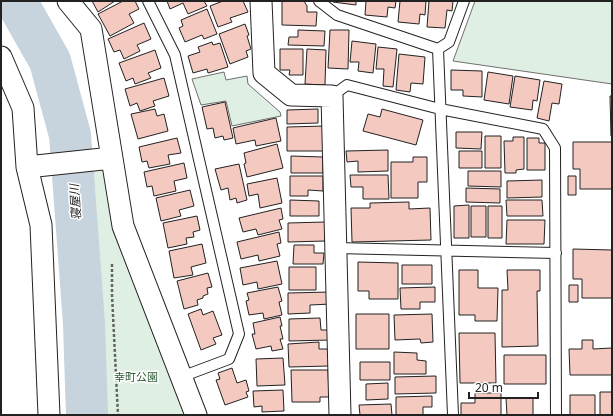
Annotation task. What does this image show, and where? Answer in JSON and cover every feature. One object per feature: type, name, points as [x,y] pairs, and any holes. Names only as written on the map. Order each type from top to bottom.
[{"type":"street","points":[[68,1],[91,29],[123,226],[196,415]]},
{"type":"street","points":[[261,1],[264,73],[291,95],[332,96],[340,415]]},
{"type":"street","points":[[1,57],[23,108],[27,167],[41,225],[49,415]]},
{"type":"street","points":[[27,167],[112,158]]},
{"type":"lane","points":[[148,1],[175,55],[239,334],[228,359],[181,377]]},
{"type":"lane","points":[[319,1],[337,15],[438,49]]},
{"type":"lane","points":[[438,49],[449,42],[464,1]]},
{"type":"lane","points":[[438,49],[453,415]]},
{"type":"lane","points":[[332,96],[347,85],[440,110],[543,130],[555,148],[556,415]]},
{"type":"lane","points":[[335,248],[556,253]]},
{"type":"path","points":[[112,257],[112,295],[118,415]]},
{"type":"green space","points":[[475,1],[612,1],[612,84],[453,61]]},
{"type":"green space","points":[[224,72],[226,80],[247,76],[248,84],[280,112],[281,116],[232,126],[226,101],[201,105],[192,79]]},
{"type":"green space","name":"幸町公園","points":[[112,158],[187,415],[99,415],[93,160]]},
{"type":"building","points":[[92,1],[115,1],[98,12]]},
{"type":"building","points":[[123,1],[135,1],[139,9],[129,14],[134,23],[110,36],[98,14]]},
{"type":"building","points":[[167,1],[204,1],[207,6],[188,14],[183,3],[170,9]]},
{"type":"building","points":[[223,1],[243,1],[248,12],[230,18],[232,22],[218,27],[210,6]]},
{"type":"building","points":[[282,1],[304,1],[307,6],[307,12],[317,12],[316,26],[282,25]]},
{"type":"building","points":[[356,1],[356,5],[333,2]]},
{"type":"building","points":[[366,1],[396,1],[395,8],[388,7],[387,17],[365,15]]},
{"type":"building","points":[[400,1],[426,1],[425,15],[420,14],[419,24],[398,22]]},
{"type":"building","points":[[429,1],[453,1],[452,11],[447,10],[445,28],[427,27]]},
{"type":"building","points":[[207,9],[217,34],[204,39],[202,35],[185,42],[179,28],[183,26],[181,20]]},
{"type":"building","points":[[144,23],[151,39],[137,45],[140,51],[124,59],[120,50],[114,52],[108,39]]},
{"type":"building","points":[[245,24],[249,35],[247,36],[251,49],[246,51],[248,57],[230,64],[219,34]]},
{"type":"building","points":[[298,30],[325,31],[324,46],[288,45],[289,37],[298,37]]},
{"type":"building","points":[[330,30],[349,30],[348,69],[328,68]]},
{"type":"building","points":[[352,41],[376,44],[373,73],[358,71],[359,62],[350,62]]},
{"type":"building","points":[[212,42],[213,45],[220,43],[228,67],[208,73],[207,69],[193,73],[188,56],[200,52],[198,47]]},
{"type":"building","points":[[378,47],[397,49],[393,87],[383,86],[384,69],[376,69]]},
{"type":"building","points":[[280,49],[303,49],[303,75],[289,75],[290,70],[280,70]]},
{"type":"building","points":[[307,49],[326,50],[325,85],[305,84]]},
{"type":"building","points":[[155,50],[161,68],[148,73],[151,78],[135,84],[133,78],[126,81],[119,63]]},
{"type":"building","points":[[399,54],[425,57],[423,84],[411,83],[410,92],[396,90]]},
{"type":"building","points":[[451,70],[482,71],[482,97],[463,96],[463,90],[451,90]]},
{"type":"building","points":[[488,72],[513,76],[509,104],[484,100]]},
{"type":"building","points":[[515,76],[540,80],[537,101],[533,100],[532,110],[510,107]]},
{"type":"building","points":[[164,78],[169,96],[153,101],[155,106],[140,111],[137,103],[130,106],[125,89]]},
{"type":"building","points":[[544,81],[562,84],[559,104],[552,103],[549,121],[537,118]]},
{"type":"building","points":[[610,96],[612,96],[612,136],[611,136]]},
{"type":"building","points":[[225,102],[233,138],[224,140],[223,136],[215,138],[213,128],[207,129],[202,107]]},
{"type":"building","points":[[155,109],[157,116],[164,114],[168,131],[138,139],[131,114]]},
{"type":"building","points":[[318,109],[318,123],[287,124],[287,110]]},
{"type":"building","points":[[382,109],[423,120],[416,145],[363,131],[368,114],[380,117]]},
{"type":"building","points":[[276,118],[281,141],[256,146],[255,140],[236,144],[233,128]]},
{"type":"building","points":[[326,126],[326,151],[287,151],[287,127]]},
{"type":"building","points":[[456,132],[482,132],[481,149],[456,148]]},
{"type":"building","points":[[485,136],[501,136],[501,168],[485,168]]},
{"type":"building","points":[[513,137],[524,137],[524,169],[516,170],[516,173],[505,173],[504,141],[513,141]]},
{"type":"building","points":[[177,138],[181,153],[168,155],[170,164],[149,168],[147,161],[142,162],[139,147]]},
{"type":"building","points":[[527,138],[539,138],[539,143],[545,143],[545,170],[527,170]]},
{"type":"building","points":[[573,142],[612,142],[612,189],[580,189],[580,169],[573,169]]},
{"type":"building","points":[[277,144],[283,168],[247,177],[244,164],[246,163],[244,153]]},
{"type":"building","points":[[388,150],[388,171],[358,172],[358,161],[347,162],[346,151]]},
{"type":"building","points":[[459,151],[482,151],[482,168],[459,168]]},
{"type":"building","points":[[291,156],[323,157],[323,173],[291,173]]},
{"type":"building","points":[[413,157],[427,157],[427,182],[418,182],[418,198],[391,198],[391,162],[413,162]]},
{"type":"building","points":[[184,163],[187,178],[174,181],[176,191],[154,196],[152,186],[147,187],[144,172]]},
{"type":"building","points":[[239,164],[247,200],[237,203],[236,198],[230,200],[228,188],[221,190],[215,169]]},
{"type":"building","points":[[468,171],[501,171],[501,187],[468,186]]},
{"type":"building","points":[[350,175],[388,175],[389,199],[363,199],[363,187],[351,187]]},
{"type":"building","points":[[290,176],[323,176],[323,191],[308,190],[308,196],[290,196]]},
{"type":"building","points":[[568,176],[576,176],[576,195],[568,195]]},
{"type":"building","points":[[277,178],[282,203],[260,208],[258,194],[249,196],[247,184]]},
{"type":"building","points":[[542,180],[542,197],[507,198],[507,181]]},
{"type":"building","points":[[466,188],[500,189],[500,203],[466,202]]},
{"type":"building","points":[[190,190],[194,206],[179,210],[181,216],[161,221],[156,198]]},
{"type":"building","points":[[290,200],[319,201],[319,216],[290,216]]},
{"type":"building","points":[[506,200],[542,200],[543,216],[507,216]]},
{"type":"building","points":[[409,202],[409,209],[430,208],[431,240],[352,242],[351,208],[370,208],[370,203]]},
{"type":"building","points":[[469,205],[469,238],[454,238],[454,206]]},
{"type":"building","points":[[471,206],[486,206],[486,237],[471,237]]},
{"type":"building","points":[[488,206],[502,206],[502,238],[488,238]]},
{"type":"building","points":[[281,208],[283,219],[279,220],[282,229],[258,235],[256,229],[243,232],[239,218]]},
{"type":"building","points":[[197,216],[200,230],[193,232],[194,237],[186,238],[187,244],[168,248],[163,223]]},
{"type":"building","points":[[507,220],[545,220],[544,244],[506,244]]},
{"type":"building","points":[[325,222],[325,241],[288,242],[288,223]]},
{"type":"building","points":[[279,232],[281,243],[277,244],[280,256],[259,261],[258,255],[241,259],[237,242]]},
{"type":"building","points":[[202,244],[206,263],[191,267],[193,275],[174,278],[169,251]]},
{"type":"building","points":[[294,245],[314,245],[314,253],[324,253],[323,264],[293,264]]},
{"type":"building","points":[[573,249],[612,250],[612,298],[582,298],[582,279],[573,279]]},
{"type":"building","points":[[277,261],[282,284],[258,289],[257,282],[243,285],[240,268]]},
{"type":"building","points":[[358,262],[398,263],[398,299],[369,299],[369,291],[358,291]]},
{"type":"building","points":[[402,265],[432,265],[432,284],[402,284]]},
{"type":"building","points":[[289,267],[316,267],[316,290],[289,290]]},
{"type":"building","points":[[459,270],[478,270],[478,288],[498,288],[497,321],[475,321],[475,315],[459,315]]},
{"type":"building","points":[[507,270],[540,270],[540,291],[537,291],[538,346],[502,347],[502,290],[508,290]]},
{"type":"building","points":[[208,273],[212,287],[207,288],[208,294],[197,300],[198,305],[184,309],[177,281]]},
{"type":"building","points":[[569,285],[578,285],[578,302],[569,302]]},
{"type":"building","points":[[278,287],[282,301],[279,302],[282,315],[264,319],[263,313],[249,315],[246,301],[249,300],[247,293]]},
{"type":"building","points":[[435,287],[435,302],[420,302],[420,309],[401,309],[400,288]]},
{"type":"building","points":[[330,292],[331,304],[310,305],[310,313],[288,314],[288,293]]},
{"type":"building","points":[[201,309],[203,315],[213,311],[222,335],[213,338],[216,344],[201,350],[188,314]]},
{"type":"building","points":[[356,314],[389,314],[389,349],[356,349]]},
{"type":"building","points":[[432,314],[433,342],[421,343],[420,339],[395,340],[394,315]]},
{"type":"building","points":[[280,317],[282,326],[280,326],[283,339],[280,339],[283,349],[272,351],[271,346],[256,349],[252,334],[255,334],[253,323]]},
{"type":"building","points":[[320,318],[321,330],[329,330],[330,340],[289,341],[289,319]]},
{"type":"building","points":[[459,333],[495,333],[496,383],[460,383]]},
{"type":"building","points":[[582,340],[593,340],[593,349],[612,348],[612,375],[570,375],[569,349],[582,349]]},
{"type":"building","points":[[319,342],[319,349],[328,349],[329,366],[289,367],[288,344]]},
{"type":"building","points":[[394,352],[417,353],[417,360],[426,361],[426,374],[394,374]]},
{"type":"building","points":[[504,355],[546,355],[546,384],[504,384]]},
{"type":"building","points":[[283,358],[285,385],[257,386],[256,359]]},
{"type":"building","points":[[360,362],[390,362],[390,380],[360,380]]},
{"type":"building","points":[[232,368],[237,383],[246,380],[249,391],[246,392],[248,397],[225,405],[216,380],[220,379],[218,373]]},
{"type":"building","points":[[291,370],[328,370],[329,397],[320,397],[320,402],[292,402]]},
{"type":"building","points":[[436,376],[436,393],[395,394],[395,377]]},
{"type":"building","points":[[388,383],[388,399],[366,400],[366,384]]},
{"type":"building","points":[[283,390],[284,411],[262,412],[262,406],[254,407],[253,391]]},
{"type":"building","points":[[600,392],[612,392],[612,415],[600,415]]},
{"type":"building","points":[[475,393],[501,393],[501,415],[461,415],[461,403],[475,403]]},
{"type":"building","points":[[570,395],[595,395],[595,415],[570,415]]},
{"type":"building","points":[[432,396],[432,407],[423,407],[423,415],[396,415],[396,397]]},
{"type":"building","points":[[506,398],[533,398],[533,415],[507,415]]},
{"type":"building","points":[[391,404],[392,415],[360,415],[359,405]]},
{"type":"waterway","name":"寝屋川","points":[[16,1],[50,61],[70,135],[84,324],[87,415]]}]
